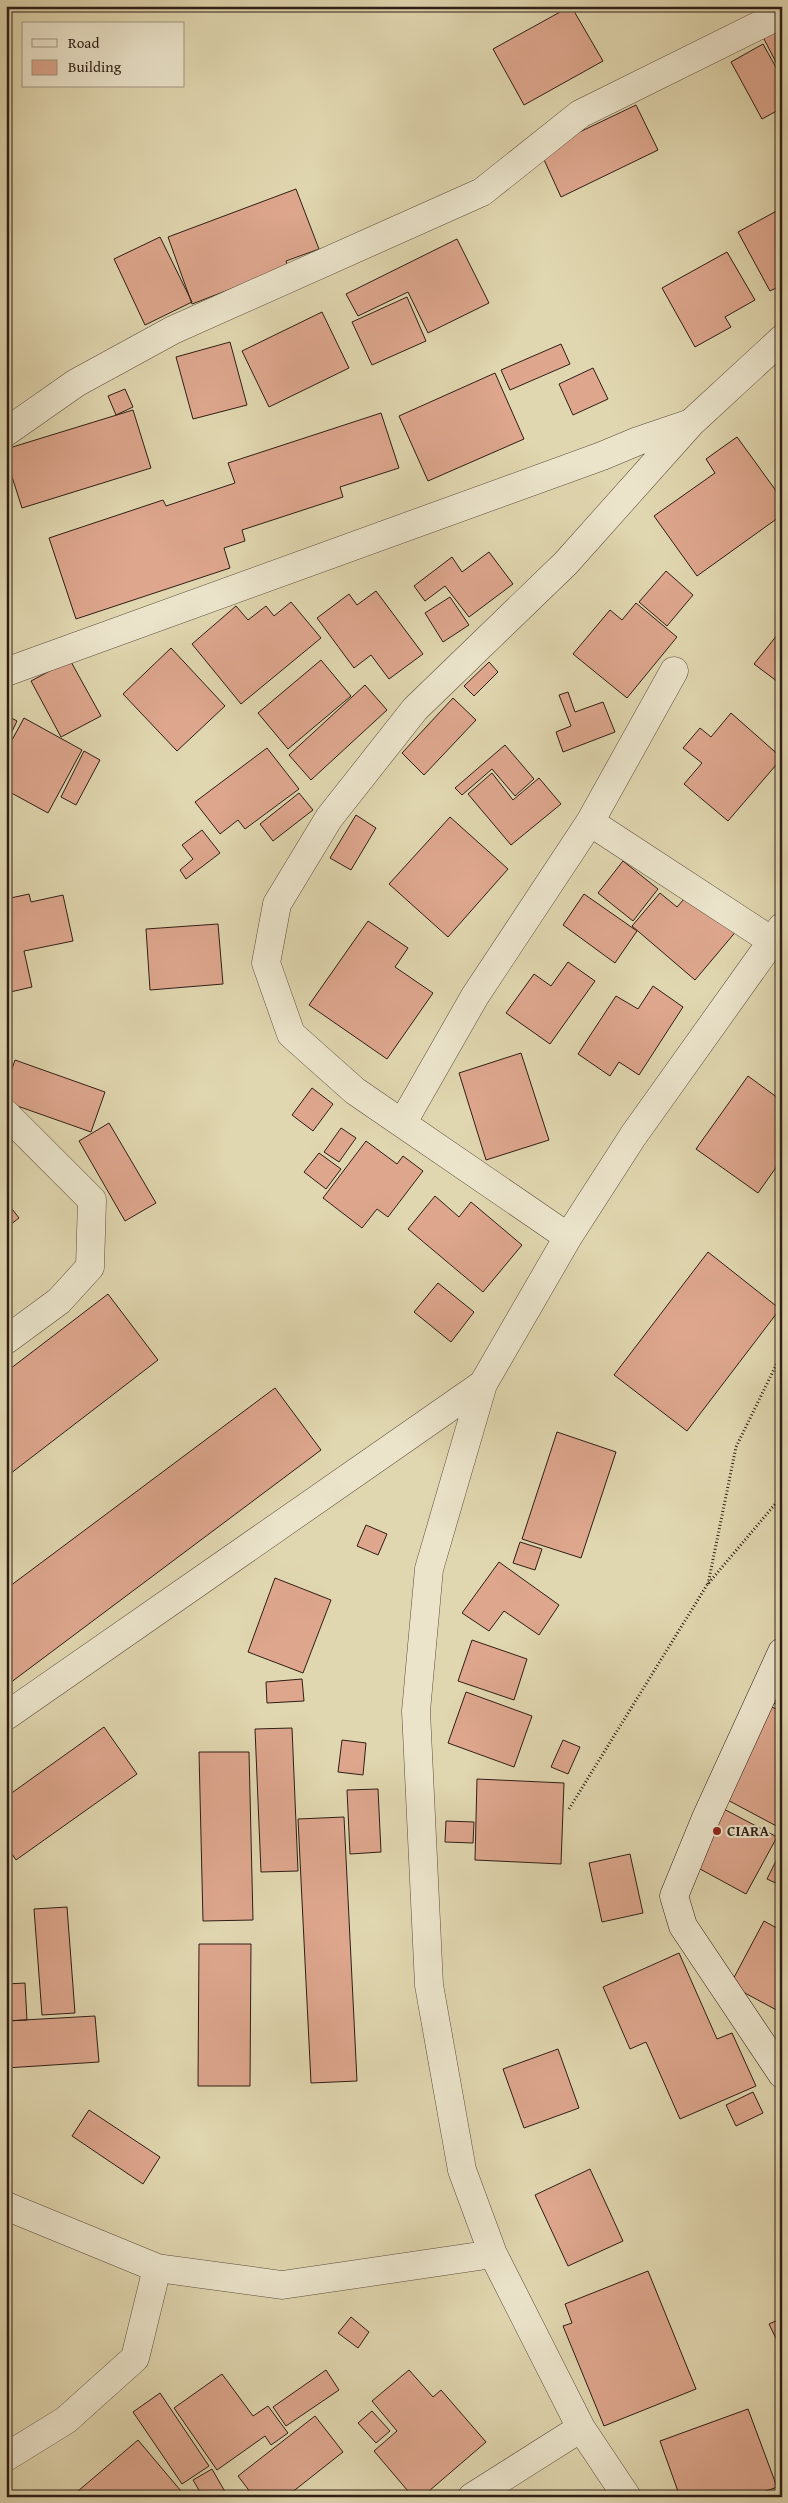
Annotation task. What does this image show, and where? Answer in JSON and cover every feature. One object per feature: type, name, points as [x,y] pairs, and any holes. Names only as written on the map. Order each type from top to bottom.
[{"type":"street","points":[[6,432],[76,384],[174,330],[482,192],[580,114],[782,14]]},
{"type":"street","points":[[568,1237],[403,1122],[355,1091],[290,1034],[266,963],[277,904],[329,818],[415,708],[566,564],[691,423],[782,339]]},
{"type":"street","points":[[6,672],[691,423]]},
{"type":"street","points":[[403,1122],[475,996],[590,822],[674,671]]},
{"type":"street","points":[[590,822],[777,934],[632,1136],[568,1237],[483,1384],[430,1568],[416,1711],[429,1985],[462,2170],[492,2254],[580,2428],[627,2497]]},
{"type":"street","points":[[6,1114],[92,1200],[90,1267],[59,1301],[6,1340]]},
{"type":"street","points":[[6,1716],[483,1384]]},
{"type":"street","points":[[782,1652],[706,1818],[674,1896],[683,1926],[782,2074]]},
{"type":"street","points":[[6,2206],[157,2268],[282,2286],[492,2254]]},
{"type":"street","points":[[6,2457],[66,2420],[135,2358],[157,2268]]},
{"type":"street","points":[[472,2497],[580,2428]]},
{"type":"path","points":[[707,1585],[736,1447],[782,1353]]},
{"type":"path","points":[[569,1808],[707,1585],[782,1496]]},
{"type":"building","points":[[571,6],[603,61],[524,105],[493,49]]},
{"type":"building","points":[[782,28],[782,74],[763,37]]},
{"type":"building","points":[[763,44],[782,78],[782,108],[762,119],[731,62]]},
{"type":"building","points":[[636,105],[658,150],[561,197],[540,151]]},
{"type":"building","points":[[296,189],[319,249],[286,261],[288,267],[192,304],[168,237]]},
{"type":"building","points":[[782,208],[782,285],[770,291],[738,232]]},
{"type":"building","points":[[160,237],[192,302],[145,325],[114,259]]},
{"type":"building","points":[[457,239],[489,303],[428,333],[408,292],[358,316],[346,294]]},
{"type":"building","points":[[727,252],[755,300],[725,317],[731,327],[695,347],[662,288]]},
{"type":"building","points":[[407,297],[426,341],[372,365],[352,322]]},
{"type":"building","points":[[322,312],[349,368],[269,407],[242,351]]},
{"type":"building","points":[[230,342],[247,405],[193,419],[176,357]]},
{"type":"building","points":[[561,344],[570,364],[510,390],[501,370]]},
{"type":"building","points":[[593,368],[608,399],[573,415],[559,384]]},
{"type":"building","points":[[495,373],[524,439],[428,481],[399,416]]},
{"type":"building","points":[[125,389],[133,407],[116,415],[108,396]]},
{"type":"building","points":[[133,410],[151,468],[22,508],[6,458],[6,449]]},
{"type":"building","points":[[381,413],[399,468],[340,487],[343,497],[242,530],[245,541],[224,548],[230,568],[76,619],[49,538],[163,500],[166,506],[235,483],[228,463]]},
{"type":"building","points":[[737,437],[782,499],[782,515],[697,576],[654,516],[715,473],[706,459]]},
{"type":"building","points":[[489,552],[513,584],[469,617],[445,586],[425,601],[414,586],[452,557],[462,572]]},
{"type":"building","points":[[666,571],[693,595],[667,626],[639,602]]},
{"type":"building","points":[[376,591],[423,654],[389,679],[371,655],[354,668],[317,618],[349,594],[357,605]]},
{"type":"building","points":[[450,597],[469,625],[443,642],[425,613]]},
{"type":"building","points":[[291,602],[321,638],[241,704],[192,644],[236,606],[248,620],[266,606],[274,616]]},
{"type":"building","points":[[636,603],[677,637],[627,698],[573,654],[610,610],[622,620]]},
{"type":"building","points":[[782,629],[782,685],[754,664]]},
{"type":"building","points":[[171,648],[225,706],[177,751],[123,694]]},
{"type":"building","points":[[70,660],[101,716],[61,737],[31,681]]},
{"type":"building","points":[[321,660],[351,696],[288,749],[258,713]]},
{"type":"building","points":[[489,662],[498,672],[474,696],[464,686]]},
{"type":"building","points":[[365,685],[387,710],[311,780],[289,755]]},
{"type":"building","points":[[568,692],[575,712],[603,702],[615,732],[563,752],[556,732],[571,726],[559,695]]},
{"type":"building","points":[[453,698],[476,720],[424,775],[402,753]]},
{"type":"building","points":[[731,713],[782,758],[728,821],[684,784],[702,763],[683,748],[700,728],[711,737]]},
{"type":"building","points":[[6,715],[17,721],[6,744]]},
{"type":"building","points":[[24,718],[82,750],[48,813],[6,790],[6,751]]},
{"type":"building","points":[[505,745],[534,779],[515,796],[492,769],[462,795],[455,788]]},
{"type":"building","points":[[267,748],[299,789],[245,829],[238,820],[220,834],[195,802]]},
{"type":"building","points":[[84,751],[100,760],[76,805],[61,797]]},
{"type":"building","points":[[492,773],[513,800],[539,778],[561,804],[511,845],[468,794]]},
{"type":"building","points":[[299,793],[313,810],[273,841],[260,824]]},
{"type":"building","points":[[356,815],[376,828],[351,870],[330,858]]},
{"type":"building","points":[[450,817],[508,869],[448,937],[389,884]]},
{"type":"building","points":[[202,830],[220,853],[186,879],[180,870],[193,859],[182,845]]},
{"type":"building","points":[[623,861],[658,889],[633,921],[598,893]]},
{"type":"building","points":[[692,890],[738,929],[695,980],[632,926],[660,893],[677,907]]},
{"type":"building","points":[[29,894],[31,902],[63,895],[73,941],[24,951],[32,987],[6,993],[6,899]]},
{"type":"building","points":[[584,894],[637,931],[615,963],[563,925]]},
{"type":"building","points":[[368,921],[408,948],[395,967],[433,993],[387,1059],[309,1005]]},
{"type":"building","points":[[218,924],[223,984],[150,990],[146,929]]},
{"type":"building","points":[[568,962],[595,981],[550,1044],[506,1013],[534,974],[551,986]]},
{"type":"building","points":[[653,986],[683,1007],[639,1075],[619,1062],[610,1076],[578,1054],[616,996],[638,1009]]},
{"type":"building","points":[[521,1053],[549,1140],[486,1160],[459,1073]]},
{"type":"building","points":[[15,1060],[105,1092],[91,1132],[6,1102],[6,1086]]},
{"type":"building","points":[[748,1076],[782,1101],[782,1159],[758,1193],[696,1149]]},
{"type":"building","points":[[312,1088],[333,1104],[313,1131],[292,1115]]},
{"type":"building","points":[[109,1123],[156,1203],[125,1221],[79,1141]]},
{"type":"building","points":[[341,1128],[356,1138],[339,1162],[324,1152]]},
{"type":"building","points":[[366,1141],[397,1164],[403,1156],[423,1171],[388,1217],[377,1209],[362,1228],[323,1198]]},
{"type":"building","points":[[319,1153],[341,1169],[326,1189],[304,1172]]},
{"type":"building","points":[[435,1196],[459,1217],[471,1202],[522,1245],[483,1292],[408,1229]]},
{"type":"building","points":[[6,1201],[19,1218],[6,1228]]},
{"type":"building","points":[[708,1252],[780,1309],[687,1431],[614,1375]]},
{"type":"building","points":[[438,1283],[474,1312],[451,1342],[414,1312]]},
{"type":"building","points":[[108,1294],[158,1360],[6,1477],[6,1372]]},
{"type":"building","points":[[275,1388],[321,1450],[6,1686],[6,1589]]},
{"type":"building","points":[[557,1432],[616,1452],[581,1558],[522,1539]]},
{"type":"building","points":[[366,1525],[387,1534],[378,1555],[357,1546]]},
{"type":"building","points":[[520,1542],[542,1549],[535,1570],[513,1563]]},
{"type":"building","points":[[499,1562],[559,1605],[539,1635],[504,1611],[489,1631],[462,1613]]},
{"type":"building","points":[[275,1578],[331,1600],[303,1673],[248,1652]]},
{"type":"building","points":[[472,1640],[527,1659],[514,1700],[458,1681]]},
{"type":"building","points":[[302,1679],[304,1701],[267,1703],[266,1682]]},
{"type":"building","points":[[782,1688],[782,1707],[774,1703]]},
{"type":"building","points":[[466,1692],[532,1716],[514,1767],[448,1743]]},
{"type":"building","points":[[770,1706],[782,1712],[782,1829],[722,1797]]},
{"type":"building","points":[[104,1727],[137,1774],[16,1860],[6,1845],[6,1797]]},
{"type":"building","points":[[292,1728],[298,1871],[261,1872],[255,1729]]},
{"type":"building","points":[[342,1740],[366,1743],[363,1775],[338,1772]]},
{"type":"building","points":[[563,1740],[580,1747],[568,1774],[551,1767]]},
{"type":"building","points":[[199,1752],[249,1752],[253,1920],[203,1921]]},
{"type":"building","points":[[477,1779],[564,1783],[561,1864],[475,1860]]},
{"type":"building","points":[[378,1789],[381,1852],[350,1854],[347,1790]]},
{"type":"building","points":[[720,1807],[777,1837],[746,1894],[689,1863]]},
{"type":"building","points":[[344,1817],[357,2081],[311,2083],[298,1819]]},
{"type":"building","points":[[446,1821],[474,1822],[473,1843],[445,1842]]},
{"type":"building","points":[[782,1849],[782,1886],[767,1879]]},
{"type":"building","points":[[630,1854],[643,1913],[602,1922],[589,1863]]},
{"type":"building","points":[[67,1907],[75,2013],[42,2015],[34,1909]]},
{"type":"building","points":[[764,1921],[782,1931],[782,2013],[730,1985]]},
{"type":"building","points":[[199,1944],[251,1944],[250,2086],[198,2086]]},
{"type":"building","points":[[679,1953],[717,2039],[732,2033],[756,2086],[680,2119],[646,2042],[630,2049],[603,1987]]},
{"type":"building","points":[[25,1983],[27,2020],[6,2021],[6,1984]]},
{"type":"building","points":[[95,2016],[99,2062],[6,2068],[6,2021]]},
{"type":"building","points":[[558,2049],[579,2108],[524,2128],[503,2069]]},
{"type":"building","points":[[753,2092],[763,2113],[736,2126],[726,2105]]},
{"type":"building","points":[[89,2110],[160,2157],[143,2184],[72,2136]]},
{"type":"building","points":[[590,2169],[623,2241],[568,2266],[535,2195]]},
{"type":"building","points":[[648,2271],[696,2389],[604,2426],[563,2326],[572,2323],[565,2304]]},
{"type":"building","points":[[351,2317],[369,2332],[358,2348],[338,2333]]},
{"type":"building","points":[[782,2318],[782,2351],[769,2324]]},
{"type":"building","points":[[326,2370],[339,2390],[286,2426],[273,2407]]},
{"type":"building","points":[[409,2370],[433,2397],[441,2390],[486,2442],[422,2497],[413,2497],[374,2451],[397,2431],[372,2401]]},
{"type":"building","points":[[222,2374],[253,2416],[268,2406],[288,2433],[271,2445],[265,2436],[217,2470],[174,2408]]},
{"type":"building","points":[[160,2393],[209,2466],[182,2484],[133,2412]]},
{"type":"building","points":[[748,2409],[777,2487],[750,2497],[680,2497],[660,2441]]},
{"type":"building","points":[[372,2411],[390,2431],[376,2443],[358,2423]]},
{"type":"building","points":[[315,2416],[343,2452],[286,2497],[254,2497],[238,2476]]},
{"type":"building","points":[[138,2440],[186,2497],[71,2497]]},
{"type":"building","points":[[212,2469],[228,2497],[203,2497],[193,2480]]},
{"type":"place","name":"CIARA","points":[[717,1831]]}]
